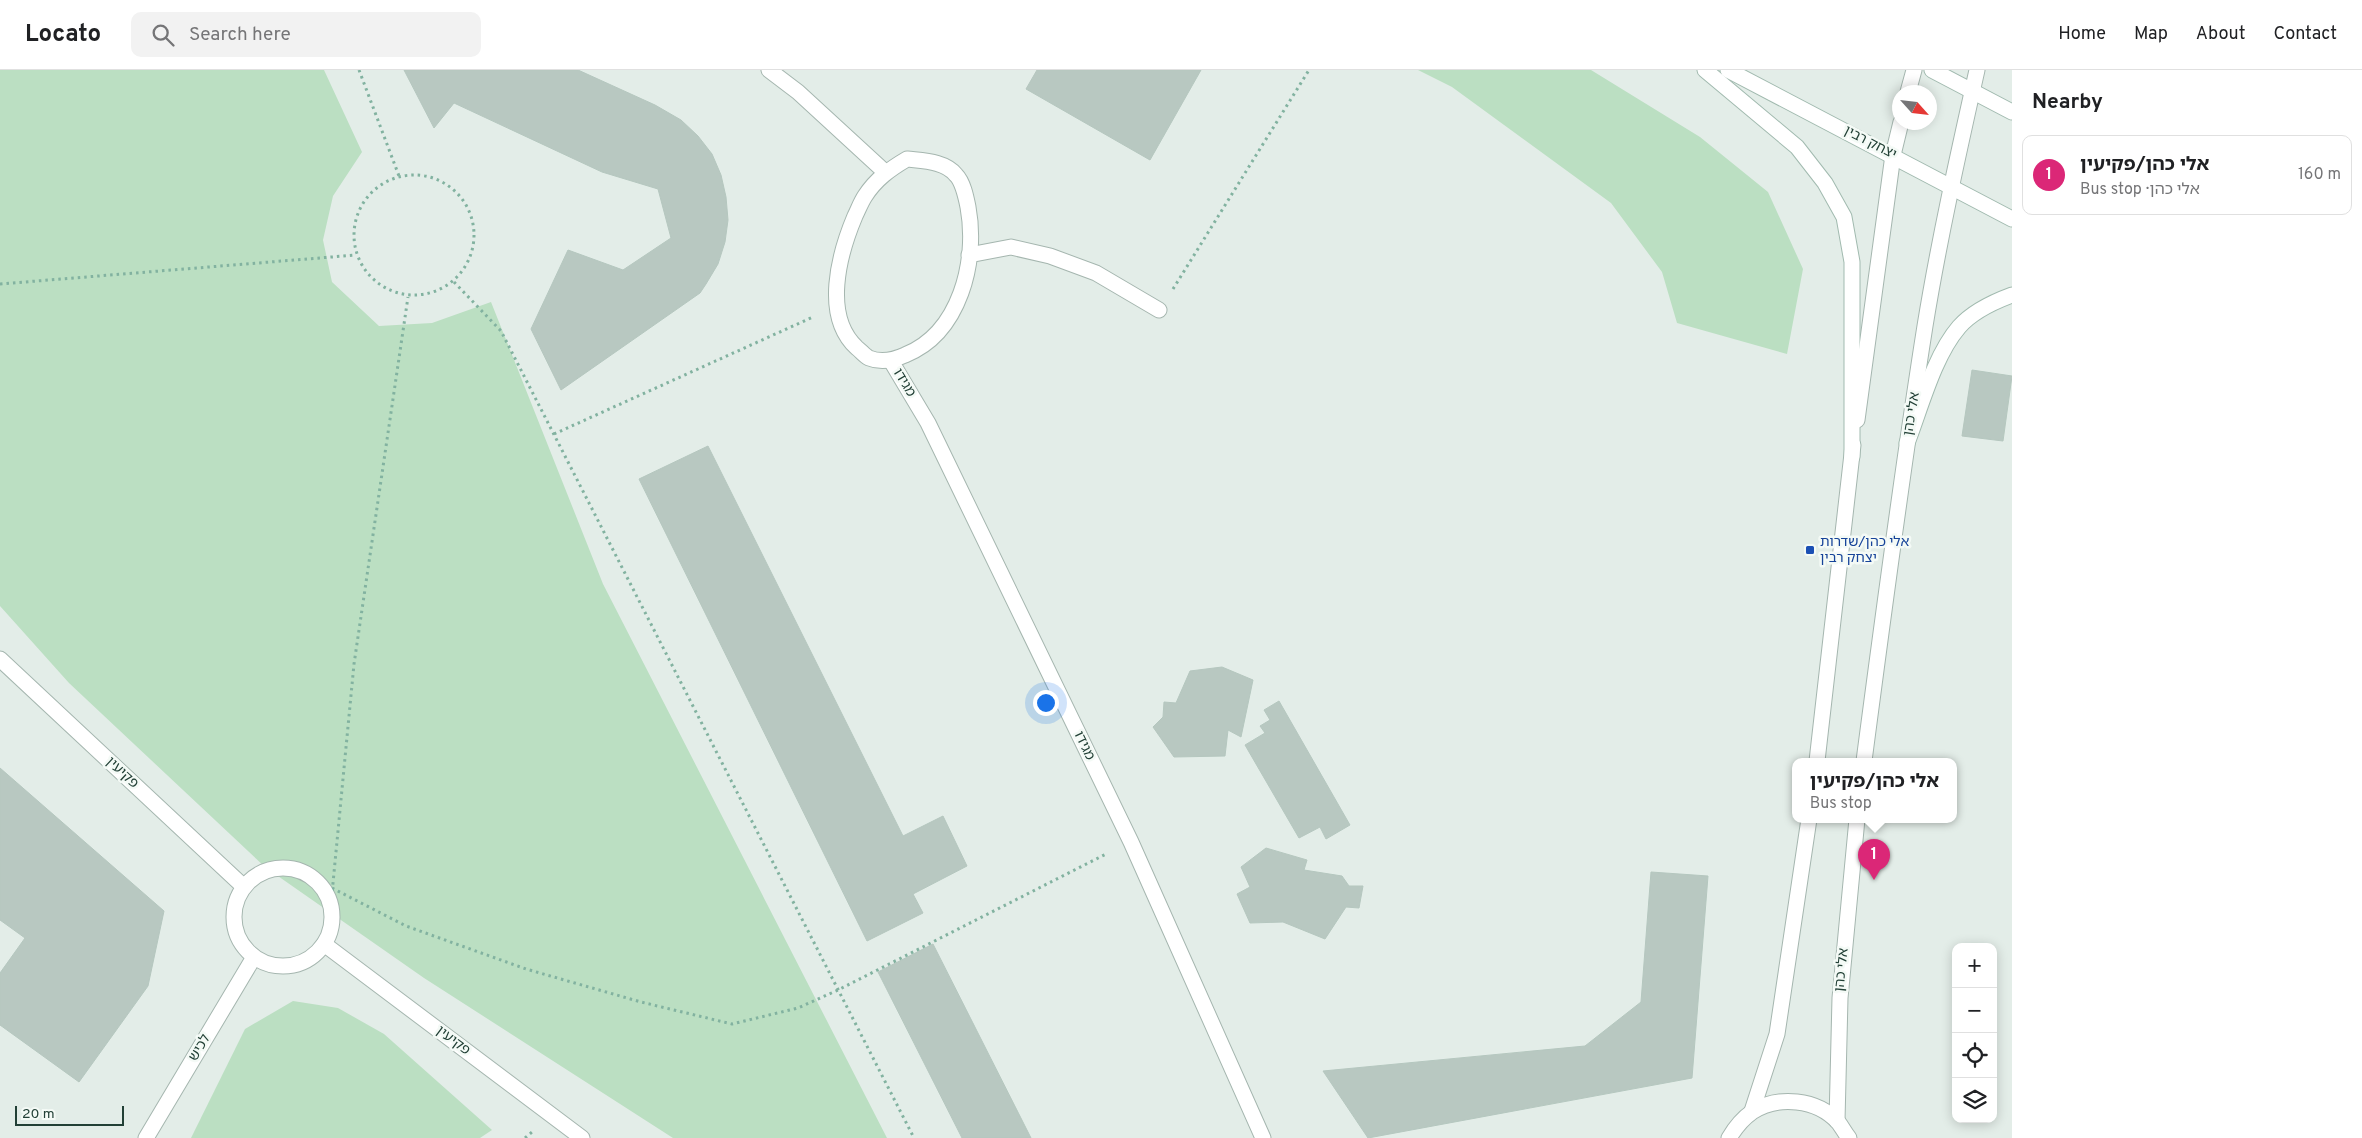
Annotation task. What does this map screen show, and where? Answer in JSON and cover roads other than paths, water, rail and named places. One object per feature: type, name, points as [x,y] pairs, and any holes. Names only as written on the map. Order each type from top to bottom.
[{"type":"street","points":[[769,70],[798,92],[885,172]]},
{"type":"street","points":[[1705,70],[1797,147],[1825,183],[1844,218],[1852,262],[1852,457]]},
{"type":"street","name":"יצחק רבין","points":[[1728,70],[2012,218]]},
{"type":"street","points":[[1910,85],[1914,70]]},
{"type":"street","points":[[1932,70],[2012,112]]},
{"type":"street","name":"אלי כהן","points":[[1864,758],[1925,325],[1951,186],[1976,70]]},
{"type":"street","points":[[1817,758],[1852,457],[1893,155],[1899,130]]},
{"type":"street","points":[[907,159],[935,162],[956,175],[966,196],[971,224],[969,254],[965,282],[954,308],[940,330],[922,348],[891,361],[868,358],[848,339],[837,306],[837,278],[852,224],[864,197],[885,172],[907,159]]},
{"type":"street","points":[[969,254],[1011,247],[1050,256],[1096,273],[1159,310]]},
{"type":"street","points":[[1908,443],[1941,357],[1960,326],[1986,305],[2012,295]]},
{"type":"street","name":"מגידו","points":[[891,361],[928,423],[1131,842],[1264,1138]]},
{"type":"street","name":"פקיעין","points":[[0,660],[244,887]]},
{"type":"street","points":[[1752,1111],[1777,1034],[1808,823]]},
{"type":"street","name":"אלי כהן","points":[[1837,1121],[1840,998],[1857,823]]},
{"type":"street","points":[[279,867],[292,868],[306,873],[316,881],[325,892],[331,904],[330,931],[324,944],[316,954],[292,966],[278,966],[254,957],[243,946],[236,932],[234,916],[236,900],[244,887],[254,877],[266,870],[279,867]]},
{"type":"street","name":"פקיעין","points":[[324,944],[582,1138]]},
{"type":"street","name":"לכיש","points":[[146,1138],[254,957]]},
{"type":"street","points":[[1729,1138],[1738,1124],[1752,1111],[1774,1103],[1797,1101],[1818,1108],[1837,1121],[1849,1138]]},
{"type":"place","name":"אלי כהן/שדרות יצחק רבין","points":[[1810,550]]},
{"type":"place","name":"אלי כהן/פקיעין","points":[[1874,880]]}]
